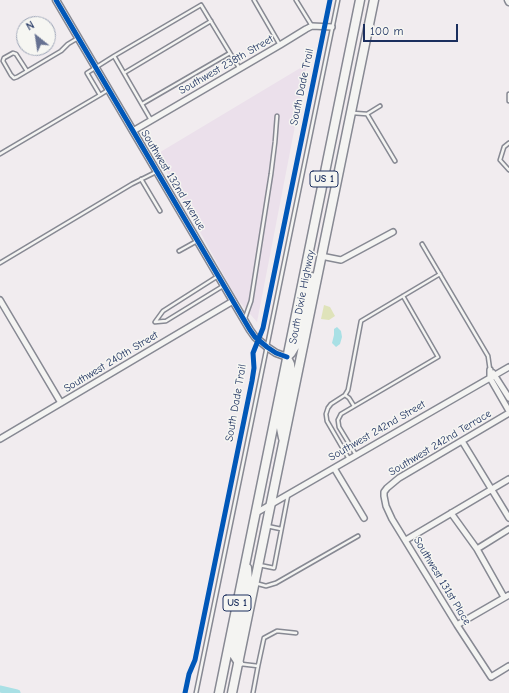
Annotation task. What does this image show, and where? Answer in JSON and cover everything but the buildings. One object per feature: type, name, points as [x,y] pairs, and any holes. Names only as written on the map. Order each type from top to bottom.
[{"type":"highway","name":"South Dixie Highway","points":[[219,693],[360,0]]},
{"type":"highway","name":"South Dixie Highway","points":[[232,693],[374,0]]},
{"type":"highway","points":[[284,443],[281,428],[291,373],[290,364],[287,357],[292,353],[297,343],[310,284],[321,256]]},
{"type":"highway","points":[[238,663],[234,655],[234,650],[248,582],[246,557]]},
{"type":"street","name":"Southwest 132nd Avenue","points":[[56,0],[253,335],[276,353],[287,357]]},
{"type":"street","name":"Southwest 238th Street","points":[[133,131],[312,26]]},
{"type":"street","points":[[312,26],[332,27]]},
{"type":"street","points":[[321,256],[341,260],[392,232]]},
{"type":"street","points":[[0,300],[60,403]]},
{"type":"street","name":"Southwest 240th Street","points":[[0,439],[233,301]]},
{"type":"street","name":"Southwest 242nd Street","points":[[256,513],[509,367]]},
{"type":"street","points":[[490,370],[495,375],[509,398]]},
{"type":"street","points":[[490,370],[490,378],[509,412]]},
{"type":"street","name":"Southwest 242nd Terrace","points":[[384,492],[399,478],[509,412]]},
{"type":"street","points":[[462,440],[509,518]]},
{"type":"street","points":[[334,468],[364,518]]},
{"type":"street","points":[[406,540],[509,479]]},
{"type":"street","name":"Southwest 131st Place","points":[[384,492],[389,513],[457,625],[491,677],[509,666]]},
{"type":"street","points":[[451,514],[507,596],[457,625]]},
{"type":"street","points":[[476,549],[509,529]]},
{"type":"lane","points":[[254,0],[280,45]]},
{"type":"lane","points":[[296,0],[312,26]]},
{"type":"lane","points":[[196,693],[338,0]]},
{"type":"lane","points":[[100,95],[87,73],[201,5],[240,69]]},
{"type":"lane","points":[[124,73],[211,21]]},
{"type":"lane","points":[[27,71],[16,54],[13,53],[4,58],[3,61],[12,77],[16,77],[27,71],[61,51],[68,44],[78,38]]},
{"type":"lane","points":[[142,104],[230,53]]},
{"type":"lane","points":[[114,56],[151,120]]},
{"type":"lane","points":[[0,154],[109,90]]},
{"type":"lane","points":[[509,94],[509,101]]},
{"type":"lane","points":[[351,112],[367,114],[380,106]]},
{"type":"lane","points":[[367,114],[395,161]]},
{"type":"lane","points":[[244,320],[251,301],[256,272],[276,142],[277,116]]},
{"type":"lane","points":[[509,143],[504,147],[500,160],[509,170]]},
{"type":"lane","points":[[0,263],[141,179],[157,172]]},
{"type":"lane","points":[[141,179],[160,211]]},
{"type":"lane","points":[[179,251],[198,241]]},
{"type":"lane","points":[[422,244],[488,356],[490,370]]},
{"type":"lane","points":[[349,459],[326,418],[328,408],[331,404],[346,394],[361,321],[440,274]]},
{"type":"lane","points":[[218,276],[163,311],[155,322],[166,321],[224,285]]},
{"type":"lane","points":[[356,455],[338,424],[339,418],[342,414],[438,357],[403,296]]},
{"type":"lane","points":[[346,394],[355,405]]},
{"type":"lane","points":[[258,565],[274,568],[288,494]]},
{"type":"lane","points":[[266,526],[281,529]]},
{"type":"lane","points":[[255,582],[266,586],[276,583],[358,536]]},
{"type":"lane","points":[[253,693],[264,638],[276,631],[296,633]]},
{"type":"lane","points":[[238,663],[258,666]]},
{"type":"shaded area","points":[[307,64],[257,322],[237,299],[157,154]]},
{"type":"green space","points":[[324,305],[330,307],[335,316],[329,320],[321,319]]},
{"type":"water","points":[[337,327],[341,331],[342,337],[340,344],[336,347],[332,343],[334,329]]},
{"type":"waterway","points":[[0,689],[17,693]]},
{"type":"cycle path","points":[[56,0],[250,330],[255,337],[267,347],[276,353],[287,357]]},
{"type":"cycle path","name":"South Dade Trail","points":[[185,693],[189,674],[195,660],[252,381],[254,368],[253,353],[263,328],[330,0]]}]
